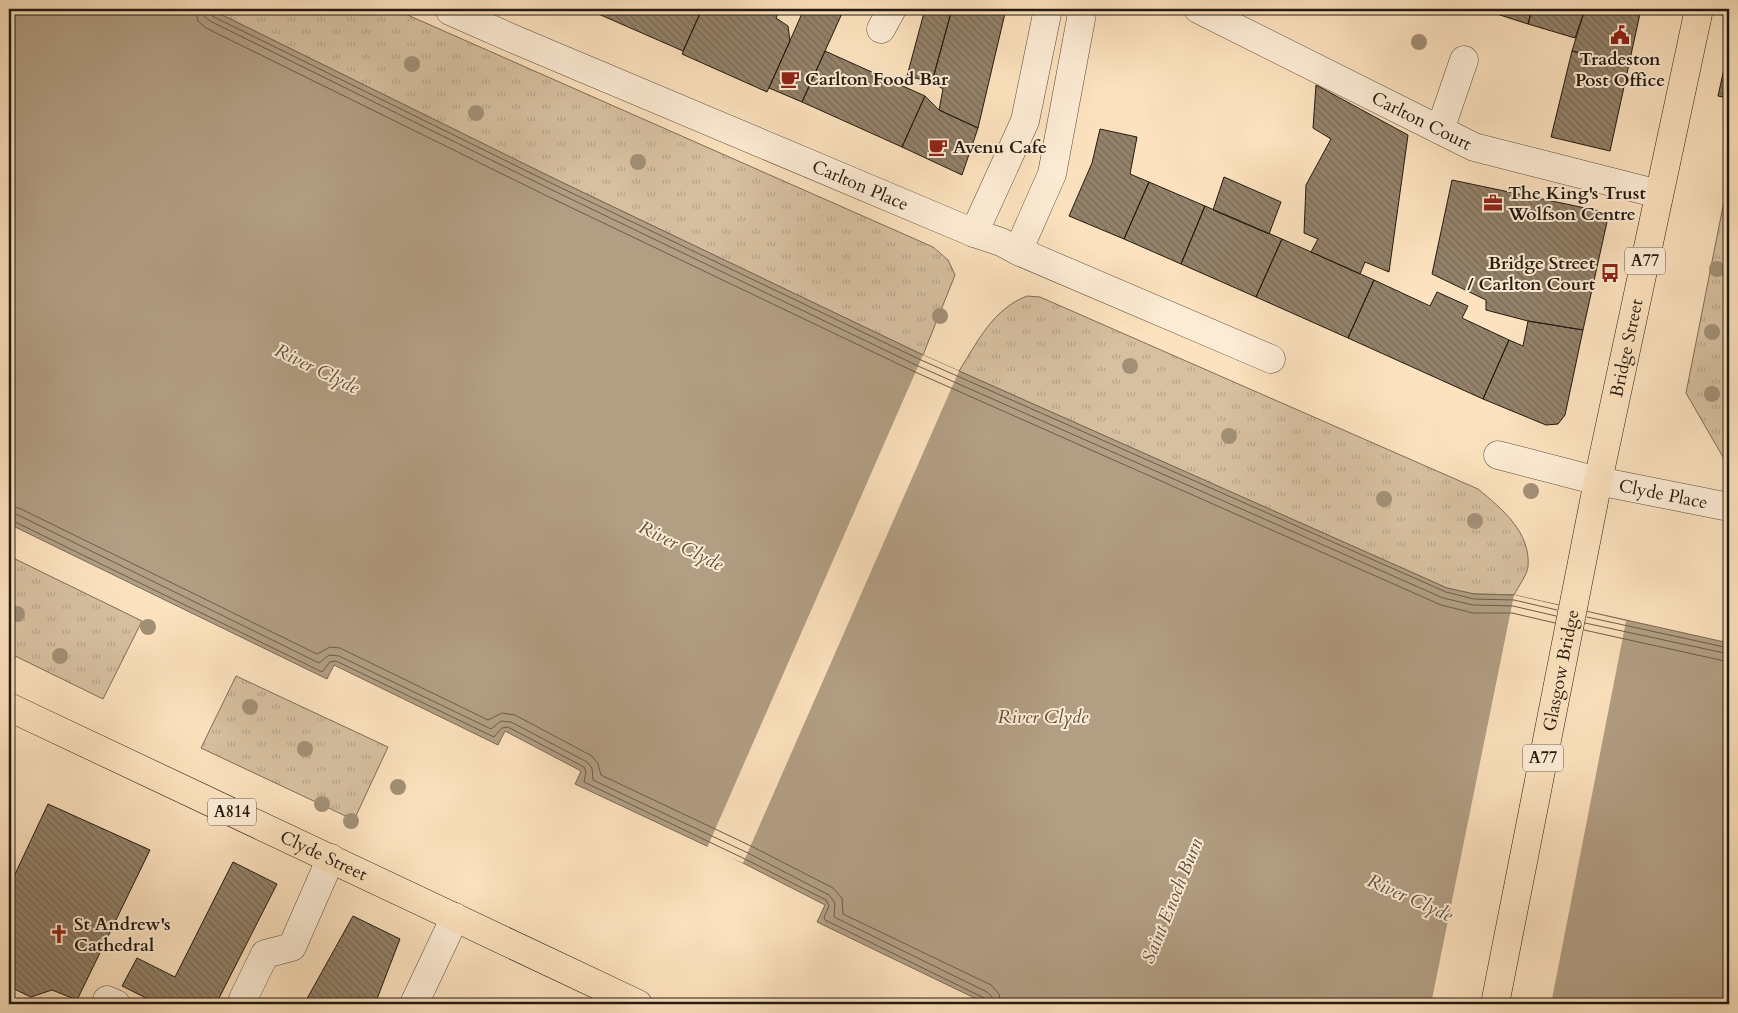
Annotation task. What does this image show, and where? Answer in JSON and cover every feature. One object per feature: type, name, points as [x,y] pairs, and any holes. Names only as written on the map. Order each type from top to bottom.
[{"type":"main road","name":"Bridge Street","points":[[1592,513],[1699,9]]},
{"type":"main road","name":"Glasgow Bridge","points":[[1495,1004],[1592,513]]},
{"type":"main road","name":"Clyde Street","points":[[9,707],[638,1004]]},
{"type":"street","points":[[974,233],[1025,120],[1048,9]]},
{"type":"street","points":[[1018,251],[1052,174],[1058,152],[1081,19],[1080,9]]},
{"type":"street","name":"Carlton Court","points":[[1198,9],[1474,146],[1659,194]]},
{"type":"street","name":"Carlton Place","points":[[450,10],[974,233],[1001,242],[1271,359]]},
{"type":"street","points":[[1440,130],[1464,60]]},
{"type":"street","name":"Clyde Place","points":[[1498,455],[1598,481],[1729,507]]},
{"type":"street","points":[[243,999],[265,954],[292,947],[331,858]]},
{"type":"street","points":[[414,1004],[455,918]]},
{"type":"green space","points":[[210,9],[394,9],[933,247],[948,260],[955,275],[923,355],[555,179]]},
{"type":"green space","points":[[1729,176],[1729,465],[1686,393]]},
{"type":"green space","points":[[1027,296],[1040,297],[1478,489],[1513,522],[1525,543],[1528,554],[1528,567],[1514,595],[1474,594],[1447,588],[959,371],[987,327],[1005,309]]},
{"type":"green space","points":[[9,556],[142,621],[103,699],[9,653]]},
{"type":"green space","points":[[236,676],[388,747],[354,820],[201,748]]},
{"type":"water","name":"River Clyde","points":[[9,9],[210,9],[555,179],[923,355],[1447,588],[1474,594],[1514,595],[1729,643],[1729,1004],[987,1004],[817,922],[825,905],[743,863],[575,784],[581,771],[505,731],[498,745],[334,665],[327,679],[9,524]]},
{"type":"pier","points":[[923,355],[959,371],[743,863],[707,848]]},
{"type":"pier","points":[[1514,595],[1626,621],[1551,1004],[1431,1004]]},
{"type":"building","points":[[587,9],[702,9],[683,51]]},
{"type":"building","points":[[702,9],[780,9],[776,18],[788,26],[790,41],[767,92],[682,54]]},
{"type":"building","points":[[804,9],[844,9],[802,102],[769,88]]},
{"type":"building","points":[[925,9],[952,9],[932,82],[907,76]]},
{"type":"building","points":[[952,9],[1006,9],[978,128],[939,110],[943,89],[932,82]]},
{"type":"building","points":[[1481,9],[1532,9],[1528,24]]},
{"type":"building","points":[[1532,9],[1585,9],[1575,38],[1528,24]]},
{"type":"building","points":[[1585,9],[1641,9],[1629,64],[1572,51]]},
{"type":"building","points":[[1729,46],[1729,98],[1718,96]]},
{"type":"building","points":[[825,51],[925,96],[902,147],[802,102]]},
{"type":"building","points":[[1572,51],[1629,64],[1610,151],[1551,137]]},
{"type":"building","points":[[1316,85],[1408,135],[1389,272],[1365,262],[1360,274],[1311,252],[1318,239],[1304,233],[1306,185],[1331,139],[1313,128]]},
{"type":"building","points":[[925,96],[939,110],[978,128],[962,175],[902,147]]},
{"type":"building","points":[[1100,129],[1137,137],[1130,174],[1149,182],[1124,239],[1069,216],[1092,163]]},
{"type":"building","points":[[1224,177],[1281,202],[1269,234],[1213,210]]},
{"type":"building","points":[[1452,180],[1609,213],[1583,330],[1528,321],[1486,310],[1486,300],[1432,274]]},
{"type":"building","points":[[1149,182],[1205,206],[1181,264],[1124,239]]},
{"type":"building","points":[[1205,206],[1282,239],[1256,297],[1181,264]]},
{"type":"building","points":[[1282,239],[1374,280],[1348,338],[1256,297]]},
{"type":"building","points":[[1374,280],[1430,306],[1437,292],[1468,306],[1462,318],[1509,340],[1483,399],[1348,338]]},
{"type":"building","points":[[1528,321],[1583,330],[1565,415],[1558,424],[1546,425],[1483,399],[1509,340],[1523,346]]},
{"type":"building","name":"St Andrew's Cathedral","points":[[48,804],[150,850],[77,1000],[52,990],[31,997],[12,988],[9,981],[9,887]]},
{"type":"building","points":[[233,862],[277,884],[216,1004],[158,1004],[122,986],[137,958],[175,977]]},
{"type":"building","points":[[353,916],[400,939],[375,1004],[304,1004]]},
{"type":"place","name":"Tradeston Post Office","points":[[1620,35]]},
{"type":"place","name":"Carlton Food Bar","points":[[790,79]]},
{"type":"place","name":"Avenu Cafe","points":[[938,147]]},
{"type":"place","name":"The King's Trust Wolfson Centre","points":[[1493,203]]},
{"type":"place","name":"Bridge Street / Carlton Court","points":[[1610,273]]},
{"type":"place","name":"St Andrew's Cathedral","points":[[59,934]]},
{"type":"water label","name":"Saint Enoch Burn","points":[[1172,901]]}]
